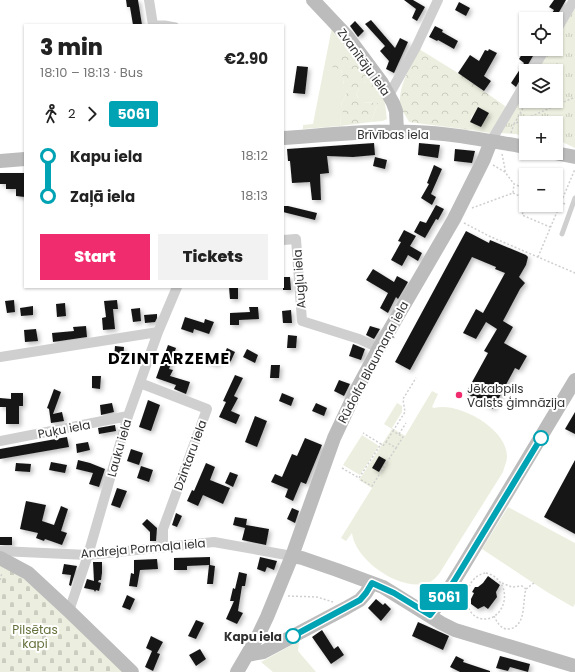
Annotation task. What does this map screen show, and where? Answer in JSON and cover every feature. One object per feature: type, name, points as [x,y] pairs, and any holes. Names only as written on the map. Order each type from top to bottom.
[{"type":"street","points":[[150,0],[153,24]]},
{"type":"street","name":"Zvanītāju iela","points":[[313,0],[347,36],[382,83],[396,111],[397,132]]},
{"type":"street","points":[[389,95],[416,47],[438,0]]},
{"type":"street","points":[[563,27],[574,0]]},
{"type":"street","points":[[538,64],[545,56]]},
{"type":"street","name":"Rūdolfa Blaumaņa iela","points":[[237,672],[267,616],[292,556],[334,438],[358,387],[454,219],[484,159],[491,141],[519,94]]},
{"type":"street","name":"Brīvības iela","points":[[284,138],[415,132],[491,141],[519,147]]},
{"type":"street","points":[[563,155],[575,157]]},
{"type":"street","points":[[0,161],[24,159]]},
{"type":"street","name":"Augļu iela","points":[[284,240],[296,240],[302,321],[379,348]]},
{"type":"street","name":"Lauku iela","points":[[69,611],[88,554],[128,416],[158,332],[177,288]]},
{"type":"street","points":[[0,356],[158,332]]},
{"type":"street","points":[[430,615],[444,597],[485,526],[575,380]]},
{"type":"street","name":"Dzintaru iela","points":[[140,383],[207,409],[163,529],[163,547]]},
{"type":"street","name":"Puķu iela","points":[[0,441],[128,416]]},
{"type":"street","name":"Andreja Pormaļa iela","points":[[0,551],[88,554],[214,542],[292,556],[302,558],[372,583],[394,593],[455,630],[575,666]]},
{"type":"street","points":[[0,558],[28,574],[132,672]]},
{"type":"street","points":[[247,655],[263,652],[360,600],[372,583]]},
{"type":"lane","points":[[153,24],[170,24]]},
{"type":"lane","points":[[562,234],[573,208],[575,198]]},
{"type":"path","points":[[514,124],[575,97]]},
{"type":"path","points":[[509,136],[523,108]]},
{"type":"path","points":[[501,150],[505,169],[504,172]]},
{"type":"path","points":[[490,164],[498,167],[514,184],[519,186]]},
{"type":"path","points":[[563,197],[575,169]]},
{"type":"path","points":[[513,193],[514,184]]},
{"type":"path","points":[[466,210],[513,193],[519,196]]},
{"type":"path","points":[[563,203],[573,208]]},
{"type":"path","points":[[523,212],[522,215],[550,228]]},
{"type":"path","points":[[538,257],[557,212]]},
{"type":"path","points":[[454,219],[489,236],[575,273]]},
{"type":"path","points":[[363,433],[383,446],[405,412],[403,399],[416,378]]},
{"type":"path","points":[[399,434],[406,423]]},
{"type":"path","points":[[342,468],[372,486],[403,437],[393,431]]},
{"type":"path","points":[[386,442],[396,448]]},
{"type":"path","points":[[359,478],[380,444]]},
{"type":"path","points":[[502,583],[504,598],[499,611],[494,616],[484,620],[478,619],[474,616],[468,607],[466,598],[468,588],[476,576],[481,574],[492,575],[502,583],[512,586],[522,586],[526,589]]},
{"type":"path","points":[[494,616],[503,628],[508,630],[517,626],[523,616],[523,598],[526,589],[534,583]]},
{"type":"path","points":[[286,596],[317,597],[337,604]]},
{"type":"green space","points":[[575,8],[575,148],[563,142],[563,116],[519,116],[519,134],[501,133],[519,102],[519,108],[563,108],[563,64],[541,64],[547,56],[563,56],[563,28]]},
{"type":"green space","points":[[332,27],[354,55],[341,69],[343,83],[348,90],[341,105],[344,113],[341,117],[340,126],[303,129],[303,125],[313,124]]},
{"type":"green space","points":[[419,49],[458,73],[505,106],[497,113],[485,110],[482,113],[474,113],[471,117],[472,121],[479,125],[478,131],[409,122],[401,108],[400,101],[402,85]]},
{"type":"green space","points":[[350,53],[354,55],[377,88],[370,91],[367,88],[367,82],[365,81],[363,89],[359,89],[356,95],[358,98],[361,98],[362,102],[378,103],[371,122],[340,126],[343,113],[341,105],[348,90],[344,89],[341,69],[333,68],[331,64],[333,59],[340,59],[344,54]]},
{"type":"green space","points":[[365,81],[380,92],[384,101],[387,119],[383,121],[371,122],[378,103],[362,102],[356,95],[359,89],[363,87]]},
{"type":"green space","points":[[505,106],[507,108],[491,133],[475,131],[478,131],[472,120],[474,113],[485,109],[489,111],[501,111]]},
{"type":"green space","points":[[432,391],[438,394],[432,407],[456,409],[468,413],[491,427],[505,447],[507,459],[503,472],[439,574],[430,582],[419,584],[407,583],[394,579],[371,564],[355,544],[352,533],[346,541],[341,538],[372,488],[359,480],[392,429],[384,424],[397,403],[402,406],[402,412],[392,428],[405,436]]},
{"type":"green space","points":[[362,435],[379,446],[360,475],[343,465]]},
{"type":"green space","points":[[508,507],[575,543],[575,604],[573,607],[547,592],[482,549]]},
{"type":"green space","name":"Pilsētas kapi","points":[[0,566],[11,570],[33,585],[124,672],[0,672]]},
{"type":"green space","points":[[299,641],[298,651],[316,672],[273,672],[261,662]]},
{"type":"building","points":[[126,0],[138,0],[142,24],[133,24],[130,7],[127,7]]},
{"type":"building","points":[[404,0],[413,0],[425,7],[417,21],[412,18],[416,9]]},
{"type":"building","points":[[554,0],[566,0],[559,12],[553,12],[554,10],[549,7]]},
{"type":"building","points":[[459,2],[470,8],[466,16],[455,10]]},
{"type":"building","points":[[371,20],[395,48],[400,38],[408,42],[394,73],[386,69],[389,61],[380,51],[385,46],[365,24]]},
{"type":"building","points":[[355,21],[364,31],[358,37],[350,26]]},
{"type":"building","points":[[435,26],[443,30],[442,32],[458,41],[454,49],[429,37]]},
{"type":"building","points":[[489,49],[497,53],[484,76],[491,81],[484,91],[458,73],[470,55],[479,61],[485,50],[488,51]]},
{"type":"building","points":[[521,56],[533,56],[528,64],[523,64],[519,59]]},
{"type":"building","points":[[297,66],[308,67],[305,94],[293,93]]},
{"type":"building","points":[[519,71],[519,82],[516,87],[511,83]]},
{"type":"building","points":[[478,107],[489,113],[481,127],[470,122]]},
{"type":"building","points":[[374,143],[375,155],[353,157],[327,156],[329,173],[320,174],[321,200],[312,200],[310,182],[292,183],[290,161],[288,161],[287,149]]},
{"type":"building","points":[[419,143],[440,145],[438,158],[418,155]]},
{"type":"building","points":[[455,149],[475,151],[472,163],[454,161]]},
{"type":"building","points":[[375,157],[387,160],[385,169],[373,166]]},
{"type":"building","points":[[434,165],[442,169],[431,194],[436,197],[432,205],[421,198],[429,184],[427,183]]},
{"type":"building","points":[[0,173],[24,173],[24,197],[16,196],[16,189],[6,189],[6,184],[0,184]]},
{"type":"building","points":[[436,205],[444,209],[438,220],[436,219],[425,238],[414,232],[420,221],[426,223]]},
{"type":"building","points":[[284,206],[317,213],[315,220],[284,212]]},
{"type":"building","points":[[404,230],[416,236],[410,246],[422,253],[418,261],[408,255],[402,266],[391,260],[401,242],[398,241]]},
{"type":"building","points":[[466,231],[489,243],[490,240],[528,257],[526,265],[519,277],[525,283],[520,289],[503,321],[513,327],[504,343],[527,356],[519,370],[515,368],[493,409],[466,393],[488,353],[484,351],[497,329],[486,322],[476,339],[463,333],[476,309],[483,313],[505,273],[495,269],[496,267],[472,257],[410,370],[395,362]]},
{"type":"building","points":[[373,269],[394,282],[397,276],[408,282],[398,299],[396,297],[388,313],[380,308],[388,293],[366,280]]},
{"type":"building","points":[[284,277],[290,277],[291,290],[283,290]]},
{"type":"building","points":[[229,288],[238,288],[238,299],[230,299]]},
{"type":"building","points":[[14,300],[15,312],[7,313],[5,301]]},
{"type":"building","points":[[117,300],[118,309],[113,309],[115,329],[103,330],[102,318],[106,317],[104,301]]},
{"type":"building","points":[[65,303],[66,316],[57,317],[56,304]]},
{"type":"building","points":[[33,306],[33,315],[21,316],[20,308]]},
{"type":"building","points":[[249,307],[258,307],[259,319],[239,320],[239,325],[230,325],[230,313],[250,312]]},
{"type":"building","points":[[140,308],[141,321],[133,322],[131,309]]},
{"type":"building","points":[[291,310],[292,323],[283,323],[282,311]]},
{"type":"building","points":[[157,314],[155,322],[145,323],[144,315]]},
{"type":"building","points":[[185,317],[204,323],[205,319],[214,322],[209,334],[194,329],[193,333],[181,329]]},
{"type":"building","points":[[86,326],[87,337],[53,342],[52,333],[74,331],[73,327]]},
{"type":"building","points":[[370,326],[380,329],[374,339],[366,335]]},
{"type":"building","points":[[36,329],[38,341],[25,342],[24,330]]},
{"type":"building","points":[[288,335],[297,336],[296,348],[287,348]]},
{"type":"building","points":[[353,344],[365,349],[361,360],[349,356]]},
{"type":"building","points":[[168,345],[176,348],[169,369],[173,370],[170,376],[190,382],[186,394],[174,389],[176,385],[156,378]]},
{"type":"building","points":[[115,346],[124,347],[123,360],[114,359]]},
{"type":"building","points":[[227,348],[235,352],[230,363],[222,359]]},
{"type":"building","points":[[247,349],[258,355],[255,363],[243,357]]},
{"type":"building","points":[[205,353],[220,358],[217,365],[202,360]]},
{"type":"building","points":[[271,365],[280,365],[279,378],[270,378]]},
{"type":"building","points":[[235,375],[243,378],[234,396],[238,398],[231,411],[240,415],[236,424],[219,417],[226,402],[223,401]]},
{"type":"building","points":[[92,376],[101,376],[100,389],[92,388]]},
{"type":"building","points":[[339,380],[350,384],[344,396],[334,391]]},
{"type":"building","points":[[54,389],[61,392],[53,414],[62,412],[64,421],[51,423],[49,409],[47,408]]},
{"type":"building","points":[[11,393],[23,393],[23,406],[19,406],[19,424],[6,424],[6,407],[0,407],[0,398],[11,399]]},
{"type":"building","points":[[282,393],[294,398],[291,406],[279,401]]},
{"type":"building","points":[[148,400],[160,405],[151,431],[139,427]]},
{"type":"building","points":[[112,403],[114,412],[101,415],[100,405]]},
{"type":"building","points":[[316,403],[327,408],[324,416],[312,411]]},
{"type":"building","points":[[575,412],[575,434],[565,429]]},
{"type":"building","points":[[255,416],[267,421],[257,447],[245,442]]},
{"type":"building","points":[[115,425],[116,431],[99,434],[98,428]]},
{"type":"building","points":[[67,437],[69,447],[0,459],[0,449]]},
{"type":"building","points":[[305,438],[322,445],[306,484],[301,482],[293,501],[285,497],[288,489],[271,482],[275,474],[282,477],[292,454],[297,456]]},
{"type":"building","points":[[88,442],[90,450],[77,453],[76,444]]},
{"type":"building","points":[[131,449],[143,453],[139,465],[127,461]]},
{"type":"building","points":[[379,456],[386,460],[379,472],[372,468]]},
{"type":"building","points":[[78,460],[105,469],[99,487],[89,484],[93,473],[76,469]]},
{"type":"building","points":[[575,460],[575,534],[544,517]]},
{"type":"building","points":[[51,462],[67,465],[65,473],[49,470]]},
{"type":"building","points":[[16,463],[31,464],[30,472],[15,471]]},
{"type":"building","points":[[206,463],[215,467],[210,480],[230,488],[223,504],[203,495],[198,506],[187,501],[192,490],[194,491]]},
{"type":"building","points":[[141,466],[153,470],[149,482],[137,478]]},
{"type":"building","points":[[230,472],[238,475],[233,487],[225,483]]},
{"type":"building","points":[[117,488],[127,491],[120,508],[111,505]]},
{"type":"building","points":[[26,501],[46,505],[42,521],[54,525],[61,506],[68,509],[61,531],[67,533],[62,545],[45,539],[44,541],[36,538],[38,533],[20,529]]},
{"type":"building","points":[[292,508],[299,511],[295,523],[287,519]]},
{"type":"building","points":[[176,513],[182,516],[177,527],[172,525]]},
{"type":"building","points":[[235,517],[247,519],[246,525],[269,529],[266,545],[242,540],[245,528],[233,525]]},
{"type":"building","points":[[147,519],[157,528],[156,541],[150,541],[150,532],[142,524]]},
{"type":"building","points":[[0,537],[12,537],[12,545],[0,545]]},
{"type":"building","points":[[210,557],[210,565],[215,566],[213,584],[207,584],[209,565],[187,566],[187,570],[174,570],[174,558]]},
{"type":"building","points":[[260,557],[277,561],[274,570],[267,567],[265,572],[257,569]]},
{"type":"building","points":[[157,559],[158,569],[140,570],[137,587],[129,586],[131,573],[134,574],[134,560]]},
{"type":"building","points":[[93,562],[102,562],[101,580],[98,582],[101,583],[99,591],[96,590],[95,592],[94,590],[84,588],[87,579],[94,581]]},
{"type":"building","points":[[64,564],[77,566],[71,586],[69,585],[71,575],[62,574]]},
{"type":"building","points":[[239,572],[247,574],[245,586],[242,586],[238,611],[243,613],[237,624],[226,619],[234,601],[230,601],[233,588],[235,589]]},
{"type":"building","points":[[488,576],[500,585],[496,592],[497,597],[488,609],[484,606],[478,609],[471,604],[471,599],[474,593],[472,592],[475,587],[478,587],[483,583]]},
{"type":"building","points":[[127,595],[135,599],[130,610],[122,607]]},
{"type":"building","points":[[376,599],[383,605],[385,603],[391,609],[381,621],[368,608]]},
{"type":"building","points":[[196,620],[204,623],[196,639],[188,636]]},
{"type":"building","points":[[418,622],[449,636],[443,650],[412,636]]},
{"type":"building","points":[[322,630],[334,649],[338,646],[344,655],[331,664],[312,637]]},
{"type":"building","points":[[151,636],[163,642],[157,653],[160,654],[153,671],[145,667],[152,651],[146,648]]},
{"type":"building","points":[[200,649],[206,659],[196,666],[189,655]]},
{"type":"building","points":[[456,656],[464,660],[463,662],[490,672],[460,672],[450,667]]},
{"type":"building","points":[[500,656],[530,664],[528,672],[510,667],[508,671],[496,668]]},
{"type":"bus line","name":"5061","points":[[293,636],[360,600],[372,583],[394,593],[430,615],[456,578],[541,438]]},
{"type":"place","name":"Jēkabpils Valsts ģimnāzija","points":[[459,395]]},
{"type":"place","name":"Kapu iela","points":[[293,636]]},
{"type":"district","name":"DZINTARZEME","points":[[169,358]]}]
